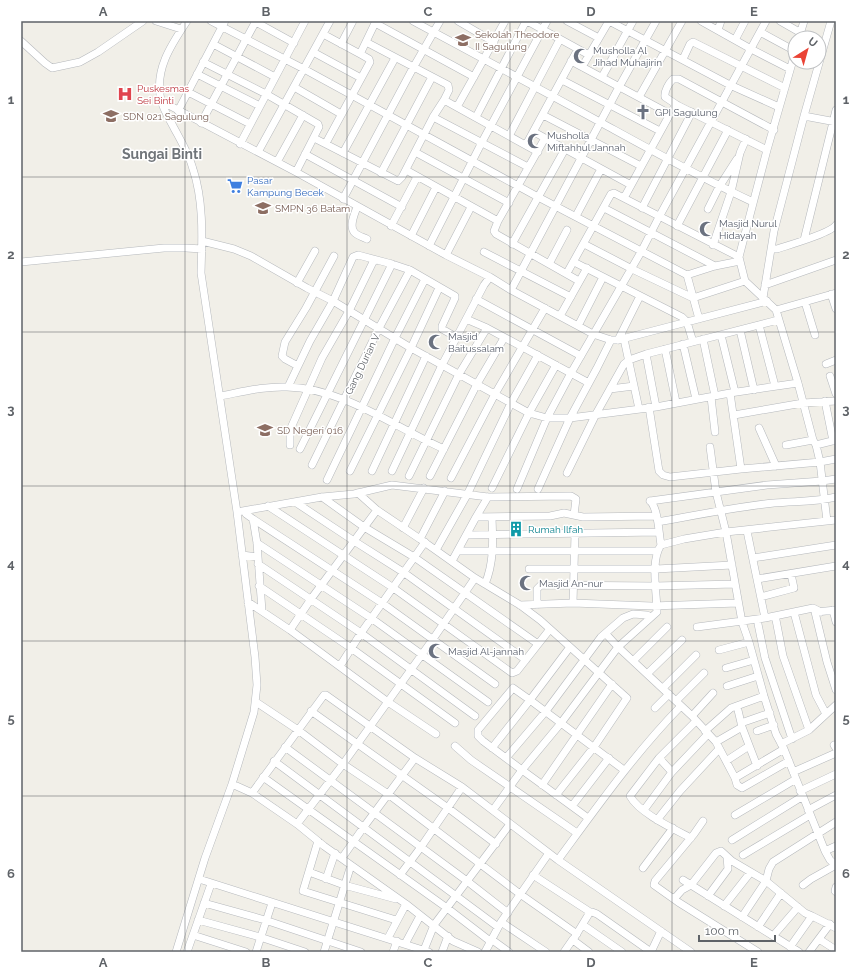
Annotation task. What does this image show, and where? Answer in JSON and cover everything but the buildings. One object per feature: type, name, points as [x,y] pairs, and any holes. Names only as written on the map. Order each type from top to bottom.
[{"type":"street","points":[[21,41],[45,64],[52,68],[80,62],[105,48],[143,21]]},
{"type":"street","points":[[156,21],[181,29]]},
{"type":"street","points":[[176,952],[205,858],[232,784],[256,702],[257,685],[256,664],[242,555],[241,512],[220,396],[201,273],[202,241],[200,202],[194,170],[161,101],[159,85],[162,66],[168,52],[187,21]]},
{"type":"street","points":[[212,21],[223,24],[246,39],[284,60],[304,69],[538,197],[687,275],[740,259]]},
{"type":"street","points":[[202,123],[255,21],[294,42]]},
{"type":"street","points":[[258,152],[330,21]]},
{"type":"street","points":[[341,44],[353,21]]},
{"type":"street","points":[[413,21],[666,159],[719,187],[753,202]]},
{"type":"street","points":[[343,199],[387,115],[440,21]]},
{"type":"street","points":[[458,21],[494,42]]},
{"type":"street","points":[[476,117],[527,21],[589,56]]},
{"type":"street","points":[[429,246],[472,160],[547,21]]},
{"type":"street","points":[[567,21],[599,38]]},
{"type":"street","points":[[582,68],[609,21],[730,85],[779,107]]},
{"type":"street","points":[[602,77],[633,21]]},
{"type":"street","points":[[511,290],[582,159],[600,122],[656,21]]},
{"type":"street","points":[[639,97],[682,21]]},
{"type":"street","points":[[701,21],[750,49],[787,68]]},
{"type":"street","points":[[718,30],[721,21]]},
{"type":"street","points":[[735,40],[745,21]]},
{"type":"street","points":[[517,489],[547,418],[593,334],[642,252],[685,168],[766,21]]},
{"type":"street","points":[[780,21],[793,30]]},
{"type":"street","points":[[765,300],[765,285],[774,231],[831,21]]},
{"type":"street","points":[[240,144],[294,42],[302,22]]},
{"type":"street","points":[[362,55],[366,42],[376,22],[423,50],[474,77]]},
{"type":"street","points":[[458,107],[494,42],[502,22]]},
{"type":"street","points":[[178,111],[223,24]]},
{"type":"street","points":[[760,32],[787,47]]},
{"type":"street","points":[[323,34],[369,59],[370,62],[326,143]]},
{"type":"street","points":[[509,136],[560,39]]},
{"type":"street","points":[[314,138],[398,181],[406,170],[433,117],[444,100],[449,90],[448,85],[366,42]]},
{"type":"street","points":[[682,59],[690,44],[693,42],[785,88]]},
{"type":"street","points":[[213,44],[275,77]]},
{"type":"street","points":[[526,145],[578,49]]},
{"type":"street","points":[[313,52],[361,78]]},
{"type":"street","points":[[343,153],[394,58]]},
{"type":"street","points":[[571,61],[670,114]]},
{"type":"street","points":[[203,62],[266,94],[284,106],[318,124],[319,127],[314,138],[296,172]]},
{"type":"street","points":[[790,70],[753,202],[740,259],[745,281],[776,310],[820,462],[827,521]]},
{"type":"street","points":[[197,74],[260,106]]},
{"type":"street","points":[[381,173],[432,77]]},
{"type":"street","points":[[767,150],[712,121],[677,105],[665,97],[665,94],[673,79],[678,79],[774,130]]},
{"type":"street","points":[[562,80],[660,131]]},
{"type":"street","points":[[294,87],[341,114]]},
{"type":"street","points":[[188,92],[250,124]]},
{"type":"street","points":[[444,100],[538,152]]},
{"type":"street","points":[[161,101],[240,144],[296,172],[391,226],[490,277],[511,290],[593,334],[618,340],[765,300]]},
{"type":"street","points":[[624,198],[660,131],[677,105]]},
{"type":"street","points":[[804,240],[836,110]]},
{"type":"street","points":[[642,208],[666,159],[692,112]]},
{"type":"street","points":[[277,162],[303,115]]},
{"type":"street","points":[[543,115],[641,166]]},
{"type":"street","points":[[804,116],[834,122]]},
{"type":"street","points":[[433,117],[528,167]]},
{"type":"street","points":[[677,226],[728,130]]},
{"type":"street","points":[[534,132],[631,185]]},
{"type":"street","points":[[545,138],[498,221],[494,231],[496,234],[512,244],[567,273],[579,281]]},
{"type":"street","points":[[708,209],[719,187],[740,153],[746,139]]},
{"type":"street","points":[[512,244],[565,149]]},
{"type":"street","points":[[415,152],[509,203]]},
{"type":"street","points":[[714,245],[732,192],[740,153]]},
{"type":"street","points":[[305,154],[402,207]]},
{"type":"street","points":[[576,216],[602,169]]},
{"type":"street","points":[[406,170],[498,221]]},
{"type":"street","points":[[391,226],[417,177]]},
{"type":"street","points":[[411,236],[436,187]]},
{"type":"street","points":[[567,273],[611,194],[614,193],[740,259]]},
{"type":"street","points":[[357,207],[352,230],[355,234],[367,238]]},
{"type":"street","points":[[446,255],[471,207]]},
{"type":"street","points":[[604,208],[715,266]]},
{"type":"street","points":[[772,249],[777,249],[804,240],[833,229],[836,225]]},
{"type":"street","points":[[549,264],[567,230]]},
{"type":"street","points":[[202,241],[234,249],[251,256],[297,283],[333,301],[411,348],[529,413],[547,418],[570,418],[639,409],[798,383]]},
{"type":"street","points":[[584,244],[693,298],[745,281]]},
{"type":"street","points":[[21,262],[158,248],[202,249]]},
{"type":"street","points":[[297,283],[315,251]]},
{"type":"street","points":[[484,252],[570,297]]},
{"type":"street","points":[[288,387],[310,341],[333,301],[353,257],[358,255],[410,270],[454,296],[455,298],[442,329],[456,337]]},
{"type":"street","points":[[298,366],[285,359],[282,353],[285,342],[334,256]]},
{"type":"street","points":[[290,445],[290,430],[322,358],[349,311],[372,262],[376,260]]},
{"type":"street","points":[[765,285],[836,260]]},
{"type":"street","points":[[574,262],[682,317],[687,322],[692,342]]},
{"type":"street","points":[[300,448],[392,264]]},
{"type":"street","points":[[560,316],[587,268]]},
{"type":"street","name":"Gang Durian V","points":[[312,465],[379,328],[410,270]]},
{"type":"street","points":[[687,275],[699,319]]},
{"type":"street","points":[[392,471],[442,364],[476,299],[490,277]]},
{"type":"street","points":[[578,326],[604,277]]},
{"type":"street","points":[[327,480],[394,338],[424,279]]},
{"type":"street","points":[[350,472],[439,288]]},
{"type":"street","points":[[776,310],[833,294],[836,309]]},
{"type":"street","points":[[538,489],[570,418],[589,383],[618,340],[640,296]]},
{"type":"street","points":[[476,299],[581,356]]},
{"type":"street","points":[[805,302],[815,335]]},
{"type":"street","points":[[451,478],[495,394],[532,329],[546,308]]},
{"type":"street","points":[[466,319],[487,328],[589,383]]},
{"type":"street","points":[[567,473],[596,414],[624,364],[629,360],[683,344],[778,320]]},
{"type":"street","points":[[759,325],[775,386]]},
{"type":"street","points":[[409,476],[459,374],[487,328]]},
{"type":"street","points":[[740,330],[754,390]]},
{"type":"street","points":[[721,335],[732,393],[741,469]]},
{"type":"street","points":[[430,476],[477,384],[504,338]]},
{"type":"street","points":[[703,339],[713,396],[716,432]]},
{"type":"street","points":[[618,340],[629,360],[639,409]]},
{"type":"street","points":[[683,344],[696,399]]},
{"type":"street","points":[[665,349],[676,402]]},
{"type":"street","points":[[646,354],[659,471],[664,475],[670,477],[820,462],[836,459]]},
{"type":"street","points":[[372,471],[426,356]]},
{"type":"street","points":[[436,550],[467,495],[511,403],[538,356]]},
{"type":"street","points":[[826,364],[836,360]]},
{"type":"street","points":[[492,488],[529,413],[556,365]]},
{"type":"street","points":[[830,376],[836,394]]},
{"type":"street","points":[[610,389],[634,386]]},
{"type":"street","points":[[220,396],[267,387],[309,389],[361,407],[444,449]]},
{"type":"street","points":[[786,445],[834,441],[832,420],[825,401]]},
{"type":"street","points":[[734,415],[803,403],[836,401]]},
{"type":"street","points":[[759,428],[776,466]]},
{"type":"street","points":[[710,447],[716,492],[722,510],[738,603],[764,696],[776,734],[795,775],[825,851],[830,860],[836,865],[803,885]]},
{"type":"street","points":[[493,810],[522,770],[561,723],[618,648],[657,612],[656,569],[659,548],[659,532],[655,507],[650,501],[767,485],[822,481],[836,478]]},
{"type":"street","points":[[241,512],[322,497],[358,493],[392,485],[488,497],[571,496],[576,499],[574,515]]},
{"type":"street","points":[[403,528],[424,488]]},
{"type":"street","points":[[340,666],[360,633],[414,557],[445,492]]},
{"type":"street","points":[[358,493],[376,510],[422,540],[475,578],[520,605],[570,646],[627,698],[594,747],[556,795]]},
{"type":"street","points":[[322,497],[364,527],[414,557],[538,644]]},
{"type":"street","points":[[452,561],[488,497]]},
{"type":"street","points":[[476,517],[492,518],[550,516],[564,513],[583,517],[657,519],[774,503],[824,500],[836,497]]},
{"type":"street","points":[[295,502],[403,572],[526,660]]},
{"type":"street","points":[[268,506],[392,587],[512,673],[517,671],[550,629]]},
{"type":"street","points":[[290,630],[376,510]]},
{"type":"street","points":[[241,512],[382,603],[495,684]]},
{"type":"street","points":[[485,584],[488,578],[493,552],[492,518]]},
{"type":"street","points":[[253,519],[262,611]]},
{"type":"street","points":[[458,551],[574,551],[659,548],[684,539],[726,532],[747,531],[836,520]]},
{"type":"street","points":[[747,531],[765,618]]},
{"type":"street","points":[[466,535],[659,532]]},
{"type":"street","points":[[573,603],[575,534]]},
{"type":"street","points":[[256,543],[371,618],[488,702]]},
{"type":"street","points":[[752,558],[836,545]]},
{"type":"street","points":[[242,555],[258,561],[475,716]]},
{"type":"street","points":[[529,569],[656,569],[732,565]]},
{"type":"street","points":[[757,579],[836,566]]},
{"type":"street","points":[[761,597],[794,588],[792,574]]},
{"type":"street","points":[[297,824],[388,702],[475,578]]},
{"type":"street","points":[[537,605],[537,589],[541,585],[656,586],[735,584]]},
{"type":"street","points":[[259,586],[351,648],[455,723]]},
{"type":"street","points":[[248,602],[290,630],[388,702],[436,734]]},
{"type":"street","points":[[520,605],[573,603],[657,605],[738,603]]},
{"type":"street","points":[[743,625],[765,618],[813,608],[818,612],[827,662],[836,690]]},
{"type":"street","points":[[697,627],[758,624],[834,610],[836,622]]},
{"type":"street","points":[[506,758],[546,711],[601,638],[623,618],[633,614],[647,615],[651,617]]},
{"type":"street","points":[[795,616],[816,696],[826,714]]},
{"type":"street","points":[[776,620],[783,656],[809,730]]},
{"type":"street","points":[[758,624],[765,658],[792,739]]},
{"type":"street","points":[[633,661],[667,627]]},
{"type":"street","points":[[606,634],[618,648],[694,718],[718,745],[737,785],[742,788],[789,761]]},
{"type":"street","points":[[647,674],[682,640]]},
{"type":"street","points":[[719,650],[749,642]]},
{"type":"street","points":[[492,748],[570,646]]},
{"type":"street","points":[[663,688],[696,655]]},
{"type":"street","points":[[726,668],[754,660]]},
{"type":"street","points":[[558,860],[624,770],[704,673]]},
{"type":"street","points":[[727,686],[758,676]]},
{"type":"street","points":[[542,784],[612,684]]},
{"type":"street","points":[[588,818],[492,748],[478,736],[478,730],[513,688],[624,770]]},
{"type":"street","points":[[692,838],[658,820],[644,810],[630,796],[659,758],[694,718],[713,693]]},
{"type":"street","points":[[252,793],[311,711],[326,694],[416,758],[462,787],[558,860],[691,952]]},
{"type":"street","points":[[656,708],[669,694]]},
{"type":"street","points":[[644,810],[672,772],[706,732],[731,708],[764,696]]},
{"type":"street","points":[[256,702],[388,794],[481,863],[575,937],[574,941],[589,952]]},
{"type":"street","points":[[735,778],[757,766],[792,739],[809,730],[836,704]]},
{"type":"street","points":[[737,706],[742,725],[757,766]]},
{"type":"street","points":[[311,711],[448,808],[496,844]]},
{"type":"street","points":[[658,820],[718,745],[742,725],[770,713]]},
{"type":"street","points":[[756,731],[774,725]]},
{"type":"street","points":[[455,746],[471,760],[577,833]]},
{"type":"street","points":[[726,761],[749,746]]},
{"type":"street","points":[[285,747],[508,913]]},
{"type":"street","points":[[735,815],[795,775],[836,753]]},
{"type":"street","points":[[342,858],[416,758]]},
{"type":"street","points":[[572,806],[609,758]]},
{"type":"street","points":[[659,758],[672,772]]},
{"type":"street","points":[[274,761],[456,896],[546,952]]},
{"type":"street","points":[[732,840],[802,794],[836,774]]},
{"type":"street","points":[[263,777],[509,952]]},
{"type":"street","points":[[232,784],[252,793],[297,824],[350,865],[434,925],[463,949],[478,952]]},
{"type":"street","points":[[400,875],[462,787]]},
{"type":"street","points":[[743,855],[836,795]]},
{"type":"street","points":[[704,821],[654,885],[674,900],[758,952]]},
{"type":"street","points":[[742,917],[766,882],[769,869],[773,862],[836,822]]},
{"type":"street","points":[[199,879],[426,951],[434,925],[510,824]]},
{"type":"street","points":[[643,868],[673,828]]},
{"type":"street","points":[[318,841],[304,891],[396,920]]},
{"type":"street","points":[[825,851],[836,846]]},
{"type":"street","points":[[674,900],[682,890],[691,885],[716,853],[721,851],[750,873],[766,882],[798,907],[812,916],[833,926],[819,939],[809,952]]},
{"type":"street","points":[[326,879],[335,853]]},
{"type":"street","points":[[485,952],[499,924],[549,853]]},
{"type":"street","points":[[708,896],[728,869],[727,857]]},
{"type":"street","points":[[324,952],[350,865]]},
{"type":"street","points":[[309,872],[344,885],[403,902]]},
{"type":"street","points":[[724,906],[750,873]]},
{"type":"street","points":[[533,875],[590,912],[597,914],[651,952],[661,931]]},
{"type":"street","points":[[683,880],[799,952]]},
{"type":"street","points":[[188,952],[211,884]]},
{"type":"street","points":[[836,887],[836,892]]},
{"type":"street","points":[[758,927],[781,893]]},
{"type":"street","points":[[388,938],[403,902]]},
{"type":"street","points":[[204,903],[265,920],[360,952]]},
{"type":"street","points":[[256,952],[265,920],[272,903]]},
{"type":"street","points":[[773,936],[798,907]]},
{"type":"street","points":[[564,952],[590,912]]},
{"type":"street","points":[[405,944],[420,916]]},
{"type":"street","points":[[790,947],[812,916]]},
{"type":"street","points":[[198,920],[260,937],[305,952]]},
{"type":"street","points":[[582,925],[622,952]]},
{"type":"street","points":[[193,935],[246,952]]},
{"type":"street","points":[[442,952],[448,936]]},
{"type":"street","points":[[819,939],[836,950]]},
{"type":"street","points":[[394,952],[397,941]]},
{"type":"place","name":"Sekolah Theodore II Sagulung","points":[[463,40]]},
{"type":"place","name":"Musholla Al Jihad Muhajirin","points":[[581,56]]},
{"type":"place","name":"Puskesmas Sei Binti","points":[[125,94]]},
{"type":"place","name":"GPI Sagulung","points":[[643,112]]},
{"type":"place","name":"SDN 021 Sagulung","points":[[111,116]]},
{"type":"place","name":"Musholla Miftahhul Jannah","points":[[535,141]]},
{"type":"place","name":"Pasar Kampung Becek","points":[[235,186]]},
{"type":"place","name":"SMPN 36 Batam","points":[[263,208]]},
{"type":"place","name":"Masjid Nurul Hidayah","points":[[707,229]]},
{"type":"place","name":"Masjid Baitussalam","points":[[436,342]]},
{"type":"place","name":"SD Negeri 016","points":[[265,430]]},
{"type":"place","name":"Rumah Ilfah","points":[[516,529]]},
{"type":"place","name":"Masjid An-nur","points":[[527,583]]},
{"type":"place","name":"Masjid Al-jannah","points":[[436,651]]},
{"type":"district","name":"Sungai Binti","points":[[162,154]]}]
